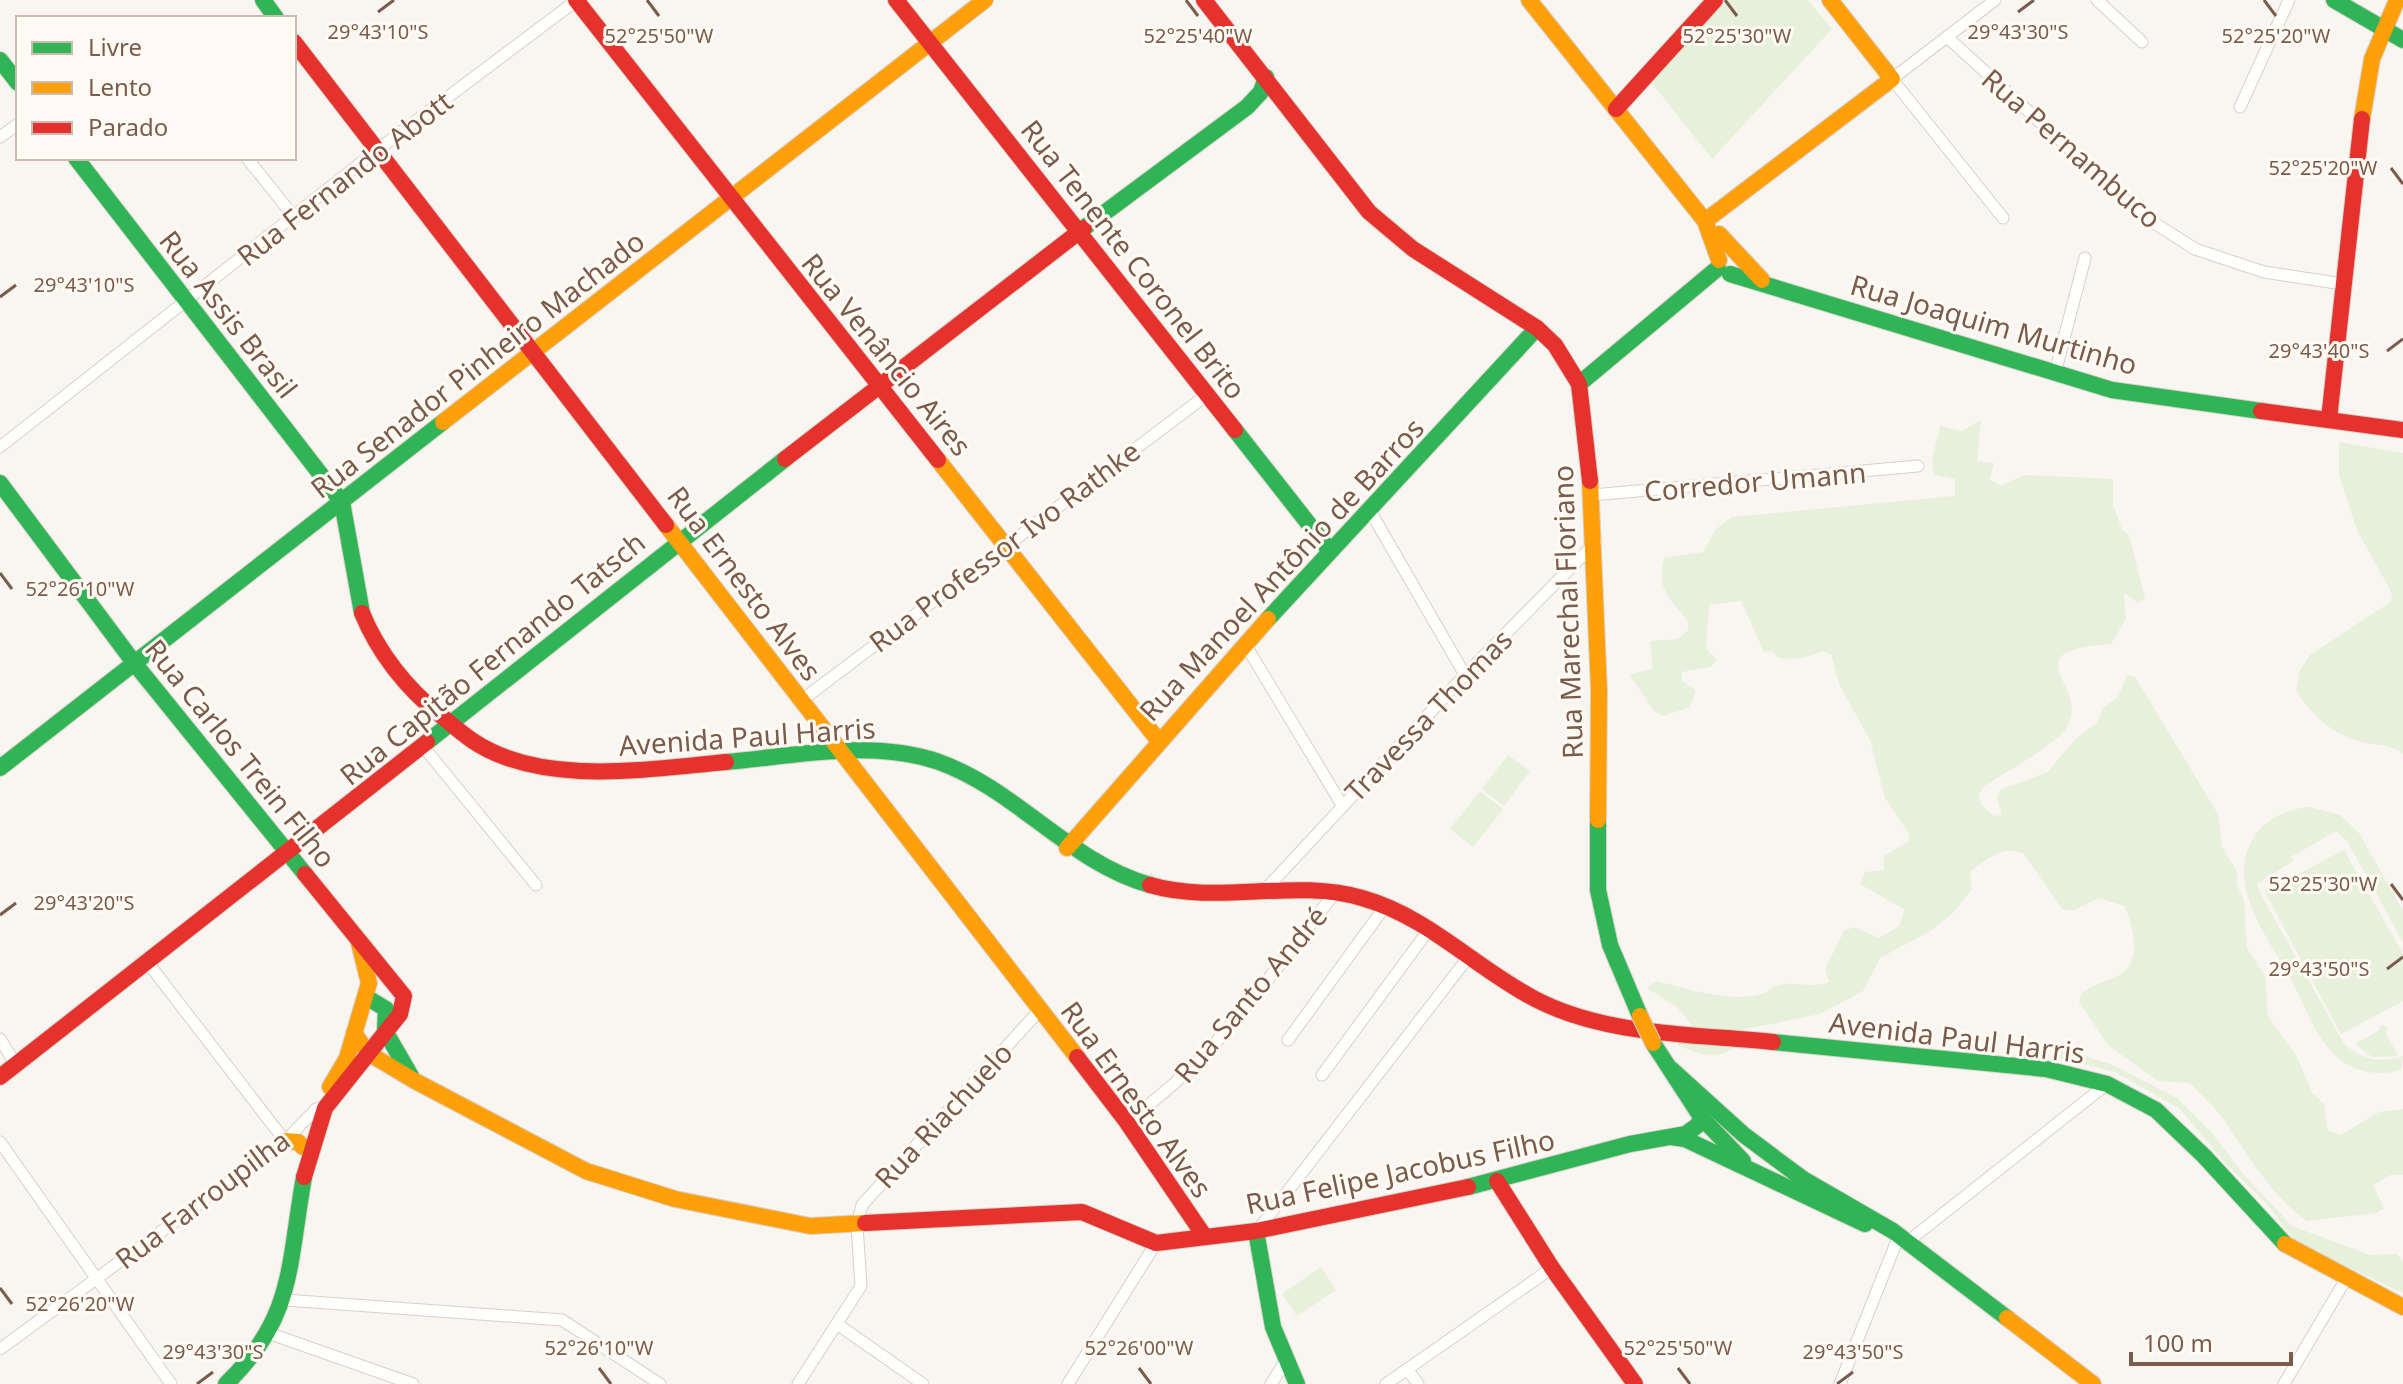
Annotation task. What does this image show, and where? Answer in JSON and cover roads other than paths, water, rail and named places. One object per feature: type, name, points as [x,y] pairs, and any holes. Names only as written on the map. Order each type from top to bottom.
[{"type":"main road","name":"Rua Venâncio Aires","points":[[577,0],[1158,740]]},
{"type":"main road","name":"Rua Tenente Coronel Brito","points":[[896,0],[1330,551]]},
{"type":"main road","name":"Rua Senador Pinheiro Machado","points":[[2,762],[135,664],[985,0]]},
{"type":"main road","name":"Rua Marechal Floriano","points":[[1204,0],[1369,212],[1389,232],[1537,328],[1555,345],[1579,384],[1596,542],[1598,890],[1610,945],[1653,1043],[1701,1117],[1753,1171]]},
{"type":"main road","points":[[1529,0],[1705,221],[1726,266],[1579,384]]},
{"type":"main road","points":[[1616,109],[1715,0]]},
{"type":"main road","points":[[1705,221],[1892,79],[1830,0]]},
{"type":"main road","points":[[2334,0],[2403,40]]},
{"type":"main road","points":[[2329,419],[2365,87],[2383,31],[2397,0]]},
{"type":"main road","name":"Rua Ernesto Alves","points":[[296,45],[1126,1121],[1205,1237]]},
{"type":"main road","points":[[0,60],[16,80]]},
{"type":"main road","name":"Rua Capitão Fernando Tatsch","points":[[1247,107],[1261,92],[1266,77]]},
{"type":"main road","name":"Rua Capitão Fernando Tatsch","points":[[0,1077],[288,855],[422,745],[1078,231],[1247,107],[1272,95],[1282,99]]},
{"type":"main road","name":"Rua Assis Brasil","points":[[78,160],[342,502]]},
{"type":"main road","name":"Rua Joaquim Murtinho","points":[[1719,211],[1716,223],[1726,266],[1760,280],[2112,390],[2403,430]]},
{"type":"main road","name":"Rua Joaquim Murtinho","points":[[1719,234],[1760,280]]},
{"type":"main road","name":"Rua Manoel Antônio de Barros","points":[[1067,848],[1158,740],[1537,328]]},
{"type":"main road","name":"Rua Carlos Trein Filho","points":[[0,483],[135,664],[404,996],[404,1006],[385,1031]]},
{"type":"main road","name":"Avenida Paul Harris","points":[[342,502],[358,603],[372,637],[416,696],[448,725],[502,756],[534,766],[574,771],[842,753],[895,753],[939,762],[987,787],[1067,848],[1121,875],[1159,888],[1203,893],[1334,894],[1386,905],[1430,928],[1549,1005],[1629,1027],[2046,1069],[2107,1084],[2132,1095],[2166,1120],[2204,1156],[2282,1243],[2403,1307]]},
{"type":"main road","points":[[304,1176],[303,1147],[344,1065],[366,997],[369,978],[357,937]]},
{"type":"main road","points":[[366,997],[386,1009],[385,1031],[415,1081]]},
{"type":"main road","points":[[226,1384],[250,1364],[271,1334],[285,1300],[304,1176],[321,1108],[385,1031]]},
{"type":"main road","points":[[354,1033],[368,1053]]},
{"type":"main road","name":"Rua Felipe Jacobus Filho","points":[[368,1053],[586,1171],[632,1187],[785,1223],[810,1226],[1082,1212],[1156,1243],[1256,1231],[1497,1181],[1663,1136],[1686,1134]]},
{"type":"main road","points":[[1671,1069],[1744,1135],[1825,1197]]},
{"type":"main road","points":[[1686,1134],[1698,1125],[1701,1117]]},
{"type":"main road","points":[[1686,1134],[1726,1145],[1803,1179]]},
{"type":"main road","points":[[1663,1136],[1685,1139],[1753,1171],[1825,1197],[1900,1239],[2071,1377],[2093,1384]]},
{"type":"main road","points":[[285,1141],[296,1141],[303,1147]]},
{"type":"main road","points":[[1497,1181],[1552,1268],[1635,1384]]},
{"type":"main road","points":[[1256,1231],[1266,1301],[1285,1362],[1297,1384]]},
{"type":"street","name":"Rua Fernando Abott","points":[[0,447],[376,151],[577,0]]},
{"type":"street","points":[[1995,0],[1892,79],[2003,218]]},
{"type":"street","points":[[2097,0],[2142,42]]},
{"type":"street","points":[[2240,107],[2289,0]]},
{"type":"street","name":"Rua Pernambuco","points":[[1947,37],[2142,215],[2195,249],[2264,272],[2343,284]]},
{"type":"street","points":[[249,160],[294,217]]},
{"type":"street","points":[[2055,373],[2085,258]]},
{"type":"street","name":"Rua Professor Ivo Rathke","points":[[802,700],[1005,543],[1208,394]]},
{"type":"street","name":"Corredor Umann","points":[[1592,495],[1918,466]]},
{"type":"street","points":[[1369,509],[1465,675]]},
{"type":"street","name":"Travessa Thomas","points":[[1263,892],[1465,675],[1596,542]]},
{"type":"street","points":[[1245,644],[1342,805]]},
{"type":"street","points":[[422,745],[536,885]]},
{"type":"street","name":"Rua Santo André","points":[[1126,1121],[1164,1096],[1204,1058],[1334,894]]},
{"type":"street","points":[[1288,1040],[1386,905]]},
{"type":"street","points":[[1322,1075],[1430,928]]},
{"type":"street","points":[[1256,1231],[1470,955]]},
{"type":"street","points":[[148,963],[285,1141]]},
{"type":"street","name":"Rua Riachuelo","points":[[857,1225],[869,1194],[1039,1011]]},
{"type":"street","points":[[0,1039],[16,1065]]},
{"type":"street","points":[[1840,1384],[1900,1239],[2107,1084]]},
{"type":"street","name":"Rua Farroupilha","points":[[0,1349],[285,1141],[321,1108]]},
{"type":"street","points":[[0,1142],[171,1384]]},
{"type":"street","points":[[798,1384],[861,1286],[857,1225]]},
{"type":"street","points":[[1068,1384],[1156,1243]]},
{"type":"street","points":[[1386,1384],[1552,1268]]},
{"type":"street","points":[[2284,1384],[2346,1279]]},
{"type":"street","points":[[285,1300],[562,1320],[660,1384]]},
{"type":"street","points":[[837,1324],[923,1384]]},
{"type":"street","points":[[271,1334],[413,1384]]},
{"type":"street","points":[[1271,1384],[1285,1362]]},
{"type":"street","points":[[1407,1369],[1418,1384]]}]
